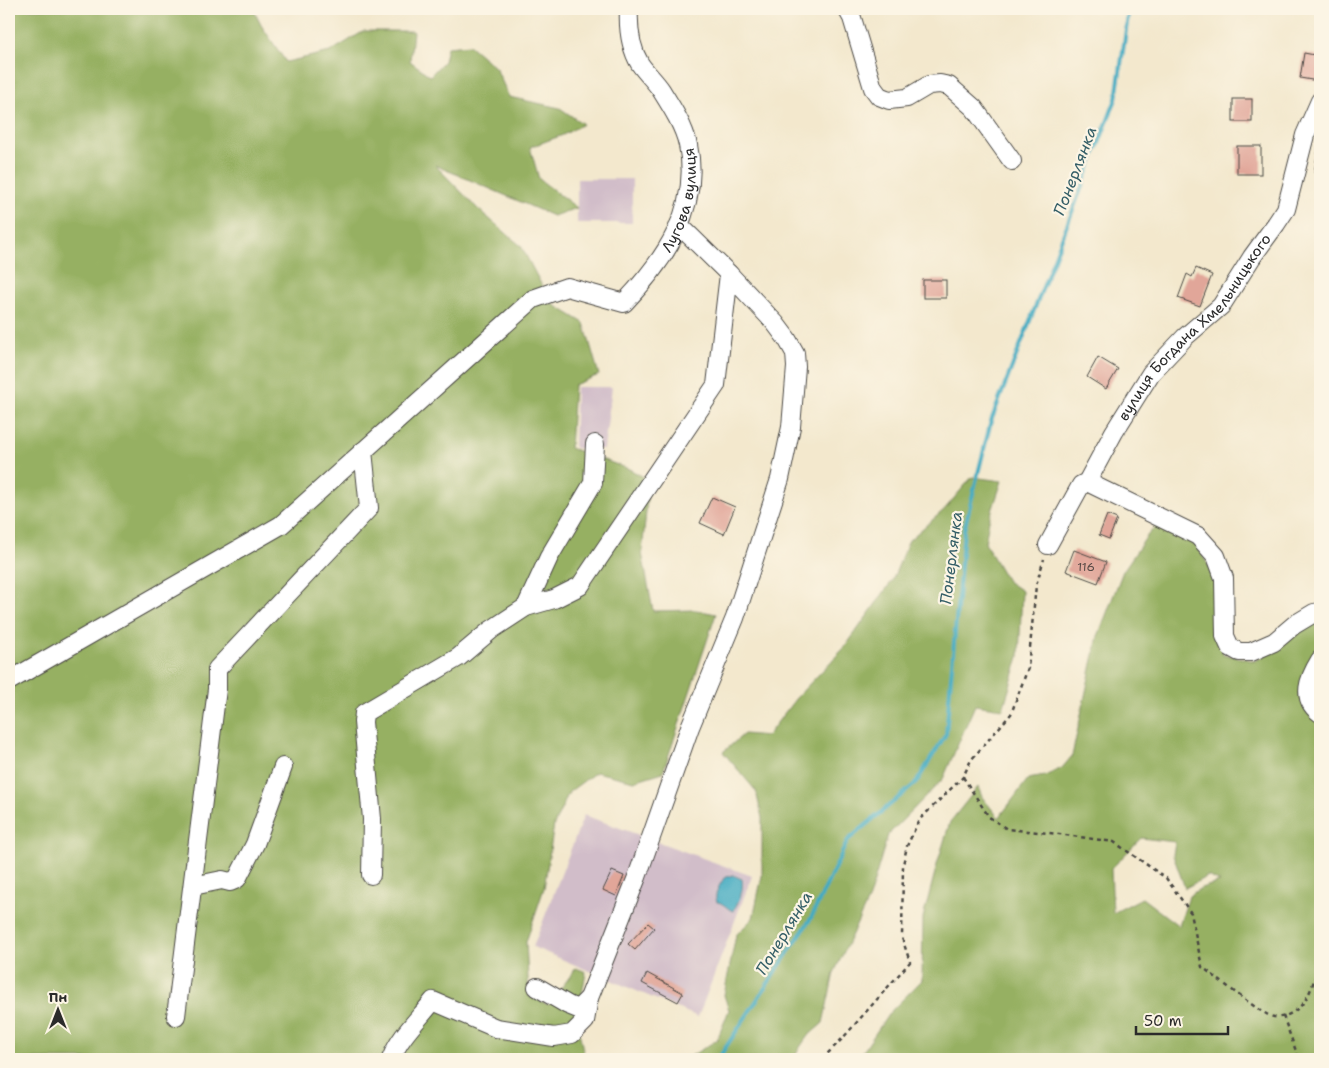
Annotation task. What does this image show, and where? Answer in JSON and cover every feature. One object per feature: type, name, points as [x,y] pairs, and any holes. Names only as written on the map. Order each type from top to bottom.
[{"type":"street","name":"Лугова вулиця","points":[[363,451],[533,299],[567,287],[624,303],[645,280],[665,253],[679,225],[689,198],[691,169],[688,144],[677,116],[660,88],[640,63],[632,47],[628,24],[629,9]]},
{"type":"street","points":[[847,9],[852,18],[873,88],[879,96],[889,100],[906,98],[929,85],[940,84],[949,86],[974,108],[1012,161]]},
{"type":"street","name":"вулиця Богдана Хмельницького","points":[[1048,545],[1081,485],[1087,482],[1114,432],[1151,373],[1185,337],[1221,306],[1252,257],[1286,209],[1305,135],[1320,101]]},
{"type":"street","points":[[391,1059],[396,1046],[433,1001],[496,1028],[554,1037],[572,1034],[585,1021],[589,998],[637,877],[690,727],[735,618],[780,479],[791,427],[796,367],[795,353],[788,339],[775,323],[679,225]]},
{"type":"street","points":[[371,875],[372,819],[363,722],[364,713],[459,657],[491,630],[526,606],[554,599],[580,586],[716,385],[729,274]]},
{"type":"street","points":[[526,606],[548,557],[593,483],[595,444]]},
{"type":"street","points":[[9,681],[281,525],[363,451]]},
{"type":"street","points":[[176,1016],[217,689],[217,669],[369,508],[363,451]]},
{"type":"street","points":[[1087,482],[1198,536],[1216,556],[1224,578],[1225,636],[1230,647],[1239,652],[1251,652],[1274,642],[1294,625],[1314,613],[1320,612]]},
{"type":"street","points":[[1320,660],[1311,675],[1308,688],[1310,703],[1320,714]]},
{"type":"street","points":[[192,886],[222,880],[230,882],[237,878],[255,844],[283,767]]},
{"type":"street","points":[[537,987],[578,1009],[589,998]]},
{"type":"path","points":[[822,1059],[910,962],[902,938],[903,865],[907,846],[919,820],[963,777],[971,760],[1011,714],[1028,668],[1036,585],[1048,545]]},
{"type":"path","points":[[963,777],[989,817],[1007,829],[1114,842],[1166,878],[1191,913],[1202,967],[1260,1010],[1274,1017],[1283,1016],[1298,1008],[1306,999],[1320,963]]},
{"type":"path","points":[[1283,1016],[1299,1059]]},
{"type":"shaded area","points":[[577,179],[632,179],[632,223],[577,223]]},
{"type":"shaded area","points":[[576,387],[612,387],[604,449],[574,448]]},
{"type":"shaded area","points":[[584,815],[752,876],[698,1017],[533,947]]},
{"type":"green space","points":[[9,9],[253,9],[261,25],[286,62],[330,52],[364,31],[413,31],[410,61],[430,76],[444,61],[447,47],[469,45],[496,68],[509,97],[560,108],[583,124],[563,135],[530,147],[539,179],[577,208],[553,216],[435,165],[478,209],[521,246],[551,303],[584,323],[599,375],[574,385],[570,448],[629,469],[649,480],[642,553],[653,611],[696,610],[716,614],[663,772],[634,781],[596,772],[569,792],[554,825],[544,888],[526,942],[529,996],[549,1005],[576,968],[586,972],[577,1022],[585,1059],[9,1059]]},
{"type":"green space","points":[[972,477],[1002,481],[989,520],[985,543],[1007,581],[1022,591],[1019,657],[1003,709],[975,705],[943,779],[888,835],[869,898],[834,973],[823,1023],[807,1037],[792,1059],[686,1059],[717,1040],[729,1010],[724,995],[736,935],[753,918],[762,876],[762,818],[756,791],[723,752],[744,734],[767,736],[796,698],[845,647],[892,581],[909,540],[944,510]]},
{"type":"green space","points":[[1157,525],[1196,545],[1215,576],[1223,654],[1255,661],[1320,619],[1320,653],[1303,680],[1320,717],[1320,1059],[860,1059],[860,1056],[890,1012],[922,980],[923,918],[950,822],[978,787],[982,797],[999,818],[1028,779],[1045,776],[1062,768],[1072,756],[1098,636],[1123,571],[1147,536]],"holes":[[[1141,838],[1175,842],[1173,855],[1185,888],[1208,876],[1220,882],[1201,888],[1189,896],[1179,926],[1142,898],[1113,913],[1111,869]]]},
{"type":"water","points":[[733,875],[742,879],[742,888],[733,911],[717,902],[716,896],[724,878]]},
{"type":"building","points":[[1304,53],[1320,56],[1318,81],[1300,78]]},
{"type":"building","points":[[1233,99],[1252,99],[1252,122],[1233,122]]},
{"type":"building","points":[[1320,143],[1320,174],[1314,173]]},
{"type":"building","points":[[1237,146],[1261,146],[1261,174],[1237,174]]},
{"type":"building","points":[[1196,268],[1212,275],[1200,306],[1178,298],[1187,274],[1192,277]]},
{"type":"building","points":[[923,280],[946,280],[946,298],[923,298]]},
{"type":"building","points":[[1098,357],[1118,369],[1106,389],[1087,377]]},
{"type":"building","points":[[712,497],[735,507],[724,534],[700,523]]},
{"type":"building","points":[[1107,515],[1117,519],[1109,539],[1099,535]]},
{"type":"building","points":[[1074,550],[1106,562],[1098,583],[1066,571]]},
{"type":"building","points":[[612,871],[624,876],[616,896],[603,890]]},
{"type":"building","points":[[648,923],[654,928],[635,950],[628,944]]},
{"type":"building","points":[[647,973],[683,993],[678,1002],[642,983]]},
{"type":"waterway","name":"Понерлянка","points":[[718,1059],[811,918],[848,840],[916,783],[946,734],[964,530],[991,421],[1116,99],[1129,9]]}]
